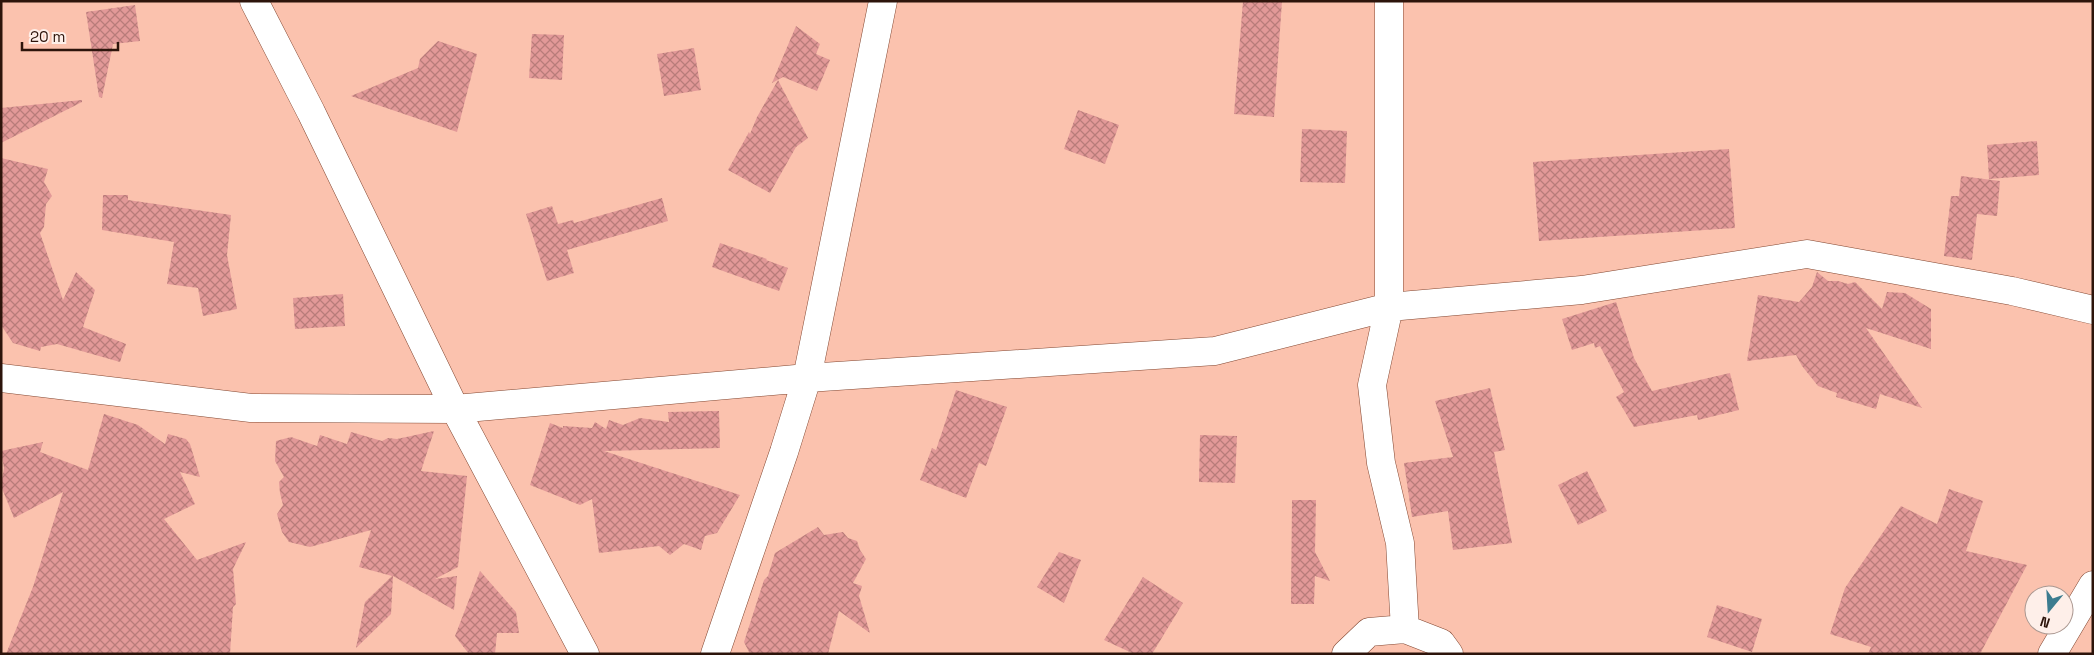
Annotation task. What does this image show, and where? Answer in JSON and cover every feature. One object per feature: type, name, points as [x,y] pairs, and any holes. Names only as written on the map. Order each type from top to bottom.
[{"type":"street","points":[[254,1],[311,112],[455,409],[585,654]]},
{"type":"street","points":[[715,654],[784,452],[807,378],[884,1]]},
{"type":"street","points":[[1389,1],[1389,307],[1372,385],[1382,463],[1400,543],[1404,628]]},
{"type":"street","points":[[1,378],[251,408],[455,409],[807,378],[1215,351],[1389,307],[1582,290],[1807,254],[2012,291],[2093,310]]},
{"type":"street","points":[[2052,654],[2093,584]]},
{"type":"street","points":[[1346,654],[1369,632],[1404,628],[1440,643],[1449,654]]},
{"type":"building","points":[[1243,1],[1282,1],[1274,117],[1234,114]]},
{"type":"building","points":[[135,5],[140,41],[113,44],[102,98],[99,97],[86,12]]},
{"type":"building","points":[[796,26],[820,44],[816,54],[830,60],[817,91],[783,77],[772,83]]},
{"type":"building","points":[[532,34],[564,35],[562,80],[529,78]]},
{"type":"building","points":[[438,41],[477,54],[457,132],[351,96],[418,68],[420,59]]},
{"type":"building","points":[[694,48],[701,90],[664,96],[657,54]]},
{"type":"building","points":[[778,80],[808,138],[796,147],[770,193],[728,170],[749,132],[750,134],[757,117]]},
{"type":"building","points":[[82,100],[82,102],[1,143],[1,108]]},
{"type":"building","points":[[1078,110],[1119,125],[1105,164],[1064,149]]},
{"type":"building","points":[[1302,129],[1347,131],[1345,183],[1300,182]]},
{"type":"building","points":[[2037,141],[2039,175],[1989,179],[1987,145]]},
{"type":"building","points":[[1729,149],[1735,228],[1539,241],[1533,162]]},
{"type":"building","points":[[1,158],[48,169],[44,182],[52,196],[46,204],[44,227],[40,233],[63,300],[76,272],[95,290],[83,327],[126,344],[120,362],[57,344],[41,347],[40,351],[13,343],[1,325]]},
{"type":"building","points":[[1961,176],[2000,181],[1997,216],[1977,214],[1972,260],[1944,256],[1951,196],[1959,196]]},
{"type":"building","points":[[103,195],[128,195],[128,200],[231,215],[227,255],[237,309],[203,316],[198,288],[167,284],[174,242],[102,230]]},
{"type":"building","points":[[662,198],[668,221],[567,250],[574,273],[547,281],[526,214],[552,206],[558,224],[573,220],[574,223]]},
{"type":"building","points":[[720,243],[788,268],[779,291],[712,267]]},
{"type":"building","points":[[1817,272],[1828,281],[1848,284],[1855,282],[1882,309],[1887,292],[1905,293],[1931,309],[1931,349],[1866,328],[1922,408],[1880,394],[1876,409],[1836,397],[1837,393],[1818,386],[1796,355],[1747,361],[1758,295],[1799,302],[1812,287]]},
{"type":"building","points":[[343,294],[345,326],[295,329],[293,298]]},
{"type":"building","points":[[1616,302],[1634,358],[1652,391],[1730,373],[1739,410],[1698,420],[1697,415],[1634,427],[1616,397],[1624,392],[1600,346],[1595,348],[1594,343],[1572,350],[1562,319]]},
{"type":"building","points":[[1490,388],[1505,450],[1494,452],[1512,543],[1453,550],[1448,511],[1412,517],[1404,463],[1453,457],[1435,401]]},
{"type":"building","points":[[956,390],[1007,407],[986,466],[979,463],[966,498],[920,480],[932,448],[936,450]]},
{"type":"building","points":[[719,411],[720,448],[604,451],[740,495],[717,533],[705,536],[701,550],[684,544],[670,555],[659,546],[599,553],[592,499],[580,505],[530,485],[550,423],[563,428],[563,426],[592,428],[595,422],[606,429],[609,420],[623,425],[640,418],[669,422],[668,412]]},
{"type":"building","points":[[104,414],[138,425],[165,444],[168,434],[186,439],[190,444],[200,477],[180,472],[195,504],[164,519],[197,560],[246,542],[233,569],[236,604],[233,607],[230,654],[6,654],[33,587],[63,492],[14,518],[1,486],[4,468],[1,451],[43,442],[40,452],[88,470]]},
{"type":"building","points":[[434,431],[421,471],[467,476],[458,567],[435,579],[457,576],[454,610],[393,576],[391,614],[356,648],[365,602],[392,576],[359,567],[371,530],[310,547],[289,542],[282,532],[277,514],[283,505],[279,482],[284,477],[275,461],[276,441],[291,437],[317,446],[320,435],[347,444],[351,432],[382,441],[388,438],[397,439]]},
{"type":"building","points":[[1200,435],[1237,436],[1235,483],[1199,482]]},
{"type":"building","points":[[1587,471],[1607,511],[1578,525],[1558,485]]},
{"type":"building","points":[[1949,489],[1983,501],[1966,551],[2027,565],[1980,654],[1868,654],[1871,647],[1830,634],[1845,588],[1901,506],[1937,524]]},
{"type":"building","points":[[1292,500],[1316,500],[1315,552],[1330,581],[1315,576],[1314,604],[1291,604]]},
{"type":"building","points":[[818,527],[824,535],[843,532],[848,538],[857,541],[866,559],[853,583],[862,586],[859,596],[870,633],[839,611],[828,654],[750,654],[744,642],[764,580],[768,576],[775,553]]},
{"type":"building","points":[[1059,552],[1081,560],[1064,603],[1037,587]]},
{"type":"building","points":[[480,571],[516,612],[519,633],[497,633],[495,654],[469,654],[455,636]]},
{"type":"building","points":[[1143,577],[1183,603],[1152,654],[1134,654],[1104,640]]},
{"type":"building","points":[[1717,605],[1762,619],[1752,652],[1707,637]]}]
